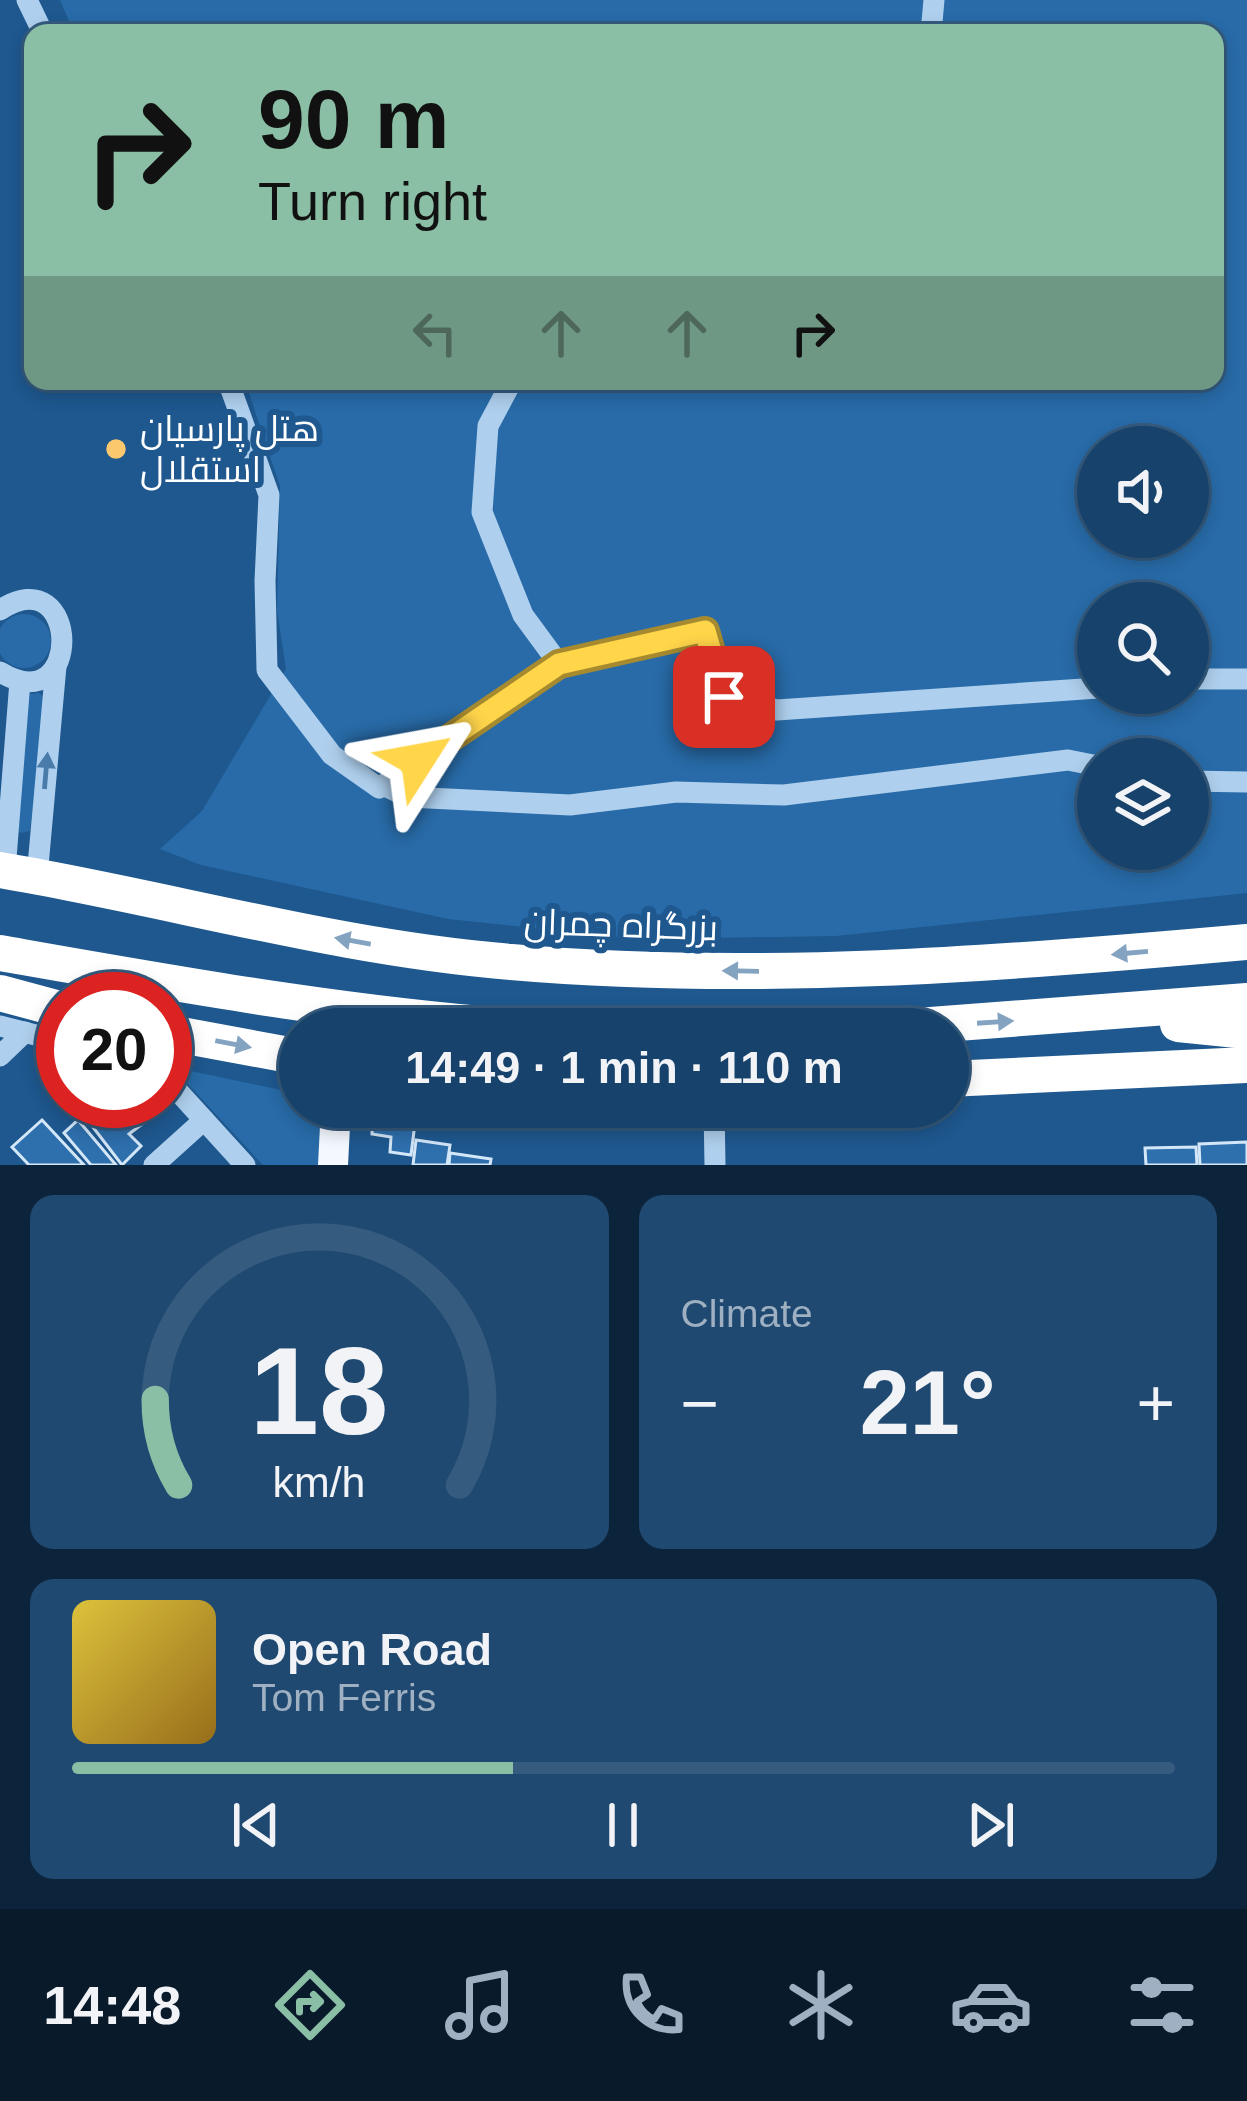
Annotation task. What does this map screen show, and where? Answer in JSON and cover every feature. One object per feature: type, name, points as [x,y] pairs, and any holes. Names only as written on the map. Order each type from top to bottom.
[{"type":"highway","name":"بزرگراه چمران","points":[[14,873],[418,952],[646,970],[834,972],[1247,943]]},
{"type":"highway","points":[[0,953],[343,1008]]},
{"type":"highway","points":[[0,993],[36,1003]]},
{"type":"highway","points":[[969,1023],[1247,1000]]},
{"type":"highway","points":[[1090,1016],[1247,1031]]},
{"type":"highway","points":[[192,1037],[279,1053]]},
{"type":"highway","points":[[969,1078],[1247,1065]]},
{"type":"main road","points":[[333,1165],[335,1128]]},
{"type":"street","points":[[231,390],[269,495],[267,670],[332,755],[379,788],[559,664],[705,631],[724,697],[777,710],[1077,689]]},
{"type":"street","points":[[507,390],[488,427],[482,512],[523,615],[559,664]]},
{"type":"street","points":[[0,610],[32,602],[56,615],[65,640],[14,873]]},
{"type":"street","points":[[14,873],[10,676],[34,680],[56,666]]},
{"type":"street","points":[[1209,679],[1247,679]]},
{"type":"street","points":[[383,785],[408,797],[569,805],[676,792],[784,794],[1077,762]]},
{"type":"street","points":[[1209,782],[1247,782]]},
{"type":"street","points":[[0,1026],[36,1035]]},
{"type":"street","points":[[0,1055],[25,1032]]},
{"type":"street","points":[[192,1107],[245,1165]]},
{"type":"street","points":[[154,1165],[204,1120]]},
{"type":"street","points":[[714,1128],[715,1165]]},
{"type":"shaded area","points":[[60,0],[1247,0],[1247,893],[836,936],[640,939],[448,919],[201,865],[160,849],[202,811],[286,669],[277,610],[280,486],[248,390],[1224,390],[1224,24],[70,24]]},
{"type":"shaded area","points":[[14,616],[34,616],[49,631],[49,651],[34,666],[14,666],[-1,651],[-1,631]]},
{"type":"shaded area","points":[[28,694],[44,697],[44,710],[30,831],[21,833],[16,829]]},
{"type":"shaded area","points":[[192,1071],[279,1090],[279,1128],[320,1128],[321,1165],[263,1165],[192,1089]]},
{"type":"building","points":[[36,1125],[49,1128],[84,1165],[29,1165],[12,1147]]},
{"type":"building","points":[[85,1128],[116,1165],[91,1165],[64,1133]]},
{"type":"building","points":[[94,1128],[137,1128],[129,1134],[141,1146],[122,1165]]},
{"type":"building","points":[[372,1128],[414,1128],[411,1155],[390,1152],[391,1137],[372,1134]]},
{"type":"building","points":[[416,1140],[450,1145],[447,1165],[413,1165]]},
{"type":"building","points":[[1247,1142],[1247,1165],[1200,1165],[1199,1144]]},
{"type":"building","points":[[1196,1147],[1197,1165],[1146,1165],[1145,1148]]},
{"type":"building","points":[[450,1153],[491,1159],[490,1165],[449,1165]]},
{"type":"place","name":"هتل پارسیان استقلال","points":[[116,449]]},
{"type":"route","points":[[418,760],[559,664],[705,631],[724,697]]}]
